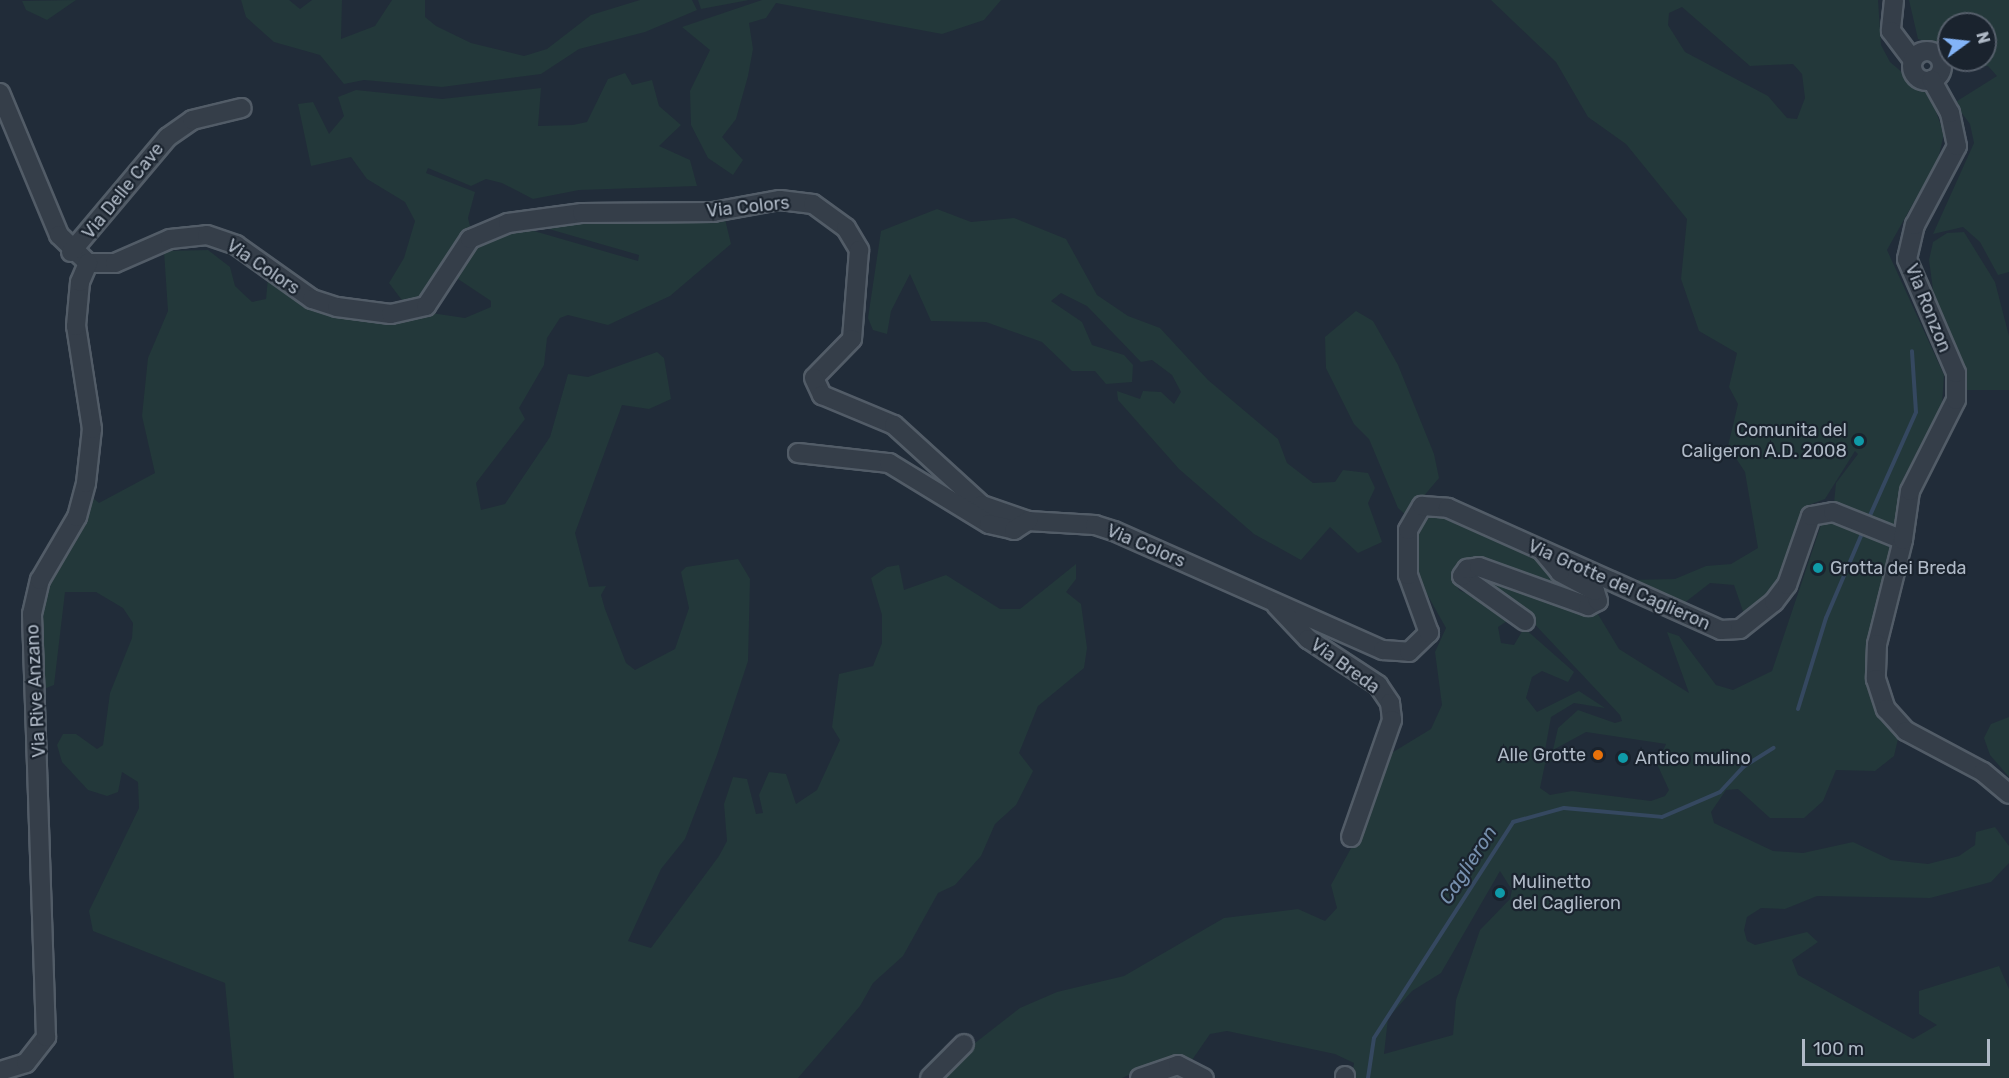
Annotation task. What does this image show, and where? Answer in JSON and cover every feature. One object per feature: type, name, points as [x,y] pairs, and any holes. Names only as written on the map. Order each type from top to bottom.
[{"type":"street","name":"Via Ronzon","points":[[1894,0],[1891,31],[1913,60],[1914,75],[1932,80],[1950,113],[1957,146],[1915,225],[1907,259],[1956,373],[1956,400],[1910,490],[1895,536]]},
{"type":"street","points":[[0,93],[44,202],[71,252],[88,263]]},
{"type":"street","name":"Via Delle Cave","points":[[71,252],[168,137],[192,120],[242,108]]},
{"type":"street","name":"Via Colors","points":[[88,263],[116,263],[170,239],[207,235],[236,245],[312,299],[391,314],[426,306],[470,239],[507,223],[582,213],[713,212],[780,200],[813,204],[846,228],[859,258],[852,339],[814,378],[814,387],[894,425],[963,493],[1028,521],[1095,525],[1383,650]]},
{"type":"street","name":"Via Rive Anzano","points":[[0,1071],[26,1063],[46,1037],[32,614],[43,573],[78,518],[86,483],[92,429],[76,326],[80,282],[88,263]]},
{"type":"street","points":[[798,453],[889,463],[989,524],[1014,530],[1028,521]]},
{"type":"street","name":"Via Grotte del Caglieron","points":[[1383,650],[1409,652],[1429,633],[1408,575],[1408,530],[1422,506],[1448,508],[1708,628],[1740,629],[1787,585],[1811,516],[1833,512],[1895,536]]},
{"type":"street","points":[[1895,536],[1877,644],[1880,696],[1906,731],[1983,772],[2009,794]]},
{"type":"street","points":[[1525,621],[1462,576],[1467,568],[1479,567],[1588,606],[1598,601],[1596,591],[1560,572],[1542,550]]},
{"type":"street","name":"Via Breda","points":[[1276,605],[1308,639],[1378,685],[1390,703],[1392,720],[1351,837]]},
{"type":"street","points":[[930,1078],[964,1044]]},
{"type":"street","points":[[1140,1078],[1178,1065],[1204,1078]]},
{"type":"green space","points":[[76,0],[47,20],[26,10],[22,1]]},
{"type":"green space","points":[[241,0],[289,0],[300,9],[312,0],[342,0],[341,39],[375,26],[392,0],[425,0],[425,17],[436,26],[471,43],[524,56],[547,49],[591,15],[640,0],[692,0],[697,10],[645,32],[579,49],[541,74],[442,87],[364,80],[344,84],[320,55],[274,42],[246,17]]},
{"type":"green space","points":[[698,0],[749,0],[701,9]]},
{"type":"green space","points":[[762,0],[1001,0],[984,20],[942,34],[776,3],[766,18],[749,23],[753,49],[748,76],[736,119],[722,137],[743,160],[733,175],[708,158],[691,125],[690,91],[710,50],[682,27]]},
{"type":"green space","points":[[1491,0],[1878,0],[1881,45],[1890,62],[1929,95],[1944,134],[1938,159],[1887,250],[1944,375],[1942,404],[1902,481],[1899,527],[1890,531],[1834,503],[1836,483],[1858,454],[1855,451],[1825,499],[1809,505],[1803,515],[1786,574],[1745,617],[1734,585],[1710,583],[1683,604],[1629,580],[1675,579],[1706,566],[1731,564],[1758,548],[1745,472],[1728,446],[1738,404],[1729,387],[1737,353],[1699,331],[1681,279],[1687,219],[1626,144],[1588,117],[1556,62]],"holes":[[[1682,7],[1750,66],[1793,64],[1802,74],[1805,98],[1797,119],[1787,118],[1768,96],[1685,52],[1668,25],[1669,13]]]},
{"type":"green space","points":[[1909,0],[2009,0],[2009,272],[1998,275],[1980,242],[1963,227],[1933,234],[1974,143],[1970,124],[1954,103],[1997,76],[1993,72],[1997,72],[1997,12],[1937,12],[1937,45],[1918,39]]},
{"type":"green space","points":[[625,73],[632,85],[652,80],[659,106],[681,125],[659,146],[690,160],[697,186],[579,190],[533,199],[502,183],[486,179],[471,186],[428,168],[426,173],[475,192],[468,218],[471,230],[426,300],[404,303],[389,283],[404,258],[415,221],[405,202],[367,179],[351,157],[311,166],[298,104],[313,102],[329,134],[344,116],[338,97],[356,90],[442,99],[541,88],[538,126],[573,125],[587,122],[608,79]]},
{"type":"green space","points":[[937,209],[971,222],[1014,218],[1066,239],[1097,295],[1128,316],[1160,328],[1208,380],[1278,439],[1287,463],[1313,483],[1335,482],[1343,470],[1368,473],[1375,488],[1368,503],[1382,542],[1358,553],[1330,527],[1301,560],[1254,534],[1179,469],[1118,400],[1117,391],[1140,399],[1143,391],[1161,392],[1174,404],[1181,392],[1172,375],[1152,360],[1141,362],[1087,306],[1061,293],[1051,301],[1082,322],[1092,345],[1124,355],[1133,365],[1132,382],[1106,384],[1095,371],[1072,371],[1042,342],[986,322],[931,321],[910,274],[891,311],[887,334],[873,330],[868,318],[881,231]]},
{"type":"green space","points":[[724,215],[731,244],[670,296],[608,325],[568,315],[560,318],[547,338],[544,365],[519,408],[525,419],[476,483],[481,510],[505,504],[550,437],[568,374],[588,377],[657,352],[664,358],[671,399],[649,409],[622,405],[575,533],[589,587],[606,586],[601,595],[605,609],[626,663],[635,670],[675,649],[689,608],[681,572],[686,567],[738,559],[750,579],[748,661],[717,755],[685,839],[661,869],[628,941],[651,948],[719,856],[727,841],[724,804],[733,777],[747,779],[756,814],[763,813],[759,795],[769,772],[786,774],[796,804],[817,790],[840,740],[832,727],[839,674],[873,666],[882,643],[882,615],[871,578],[887,567],[899,565],[904,590],[946,575],[1000,609],[1020,609],[1076,564],[1076,579],[1066,592],[1081,604],[1087,648],[1084,668],[1038,706],[1019,753],[1033,771],[1016,805],[995,824],[981,856],[955,885],[938,893],[903,956],[873,983],[860,1006],[798,1078],[234,1078],[225,983],[93,931],[89,911],[139,808],[138,782],[122,772],[118,792],[107,796],[88,790],[62,762],[57,745],[63,734],[76,734],[97,749],[103,745],[110,693],[132,638],[133,623],[123,608],[96,592],[65,592],[54,685],[41,690],[44,595],[87,493],[99,503],[155,473],[142,416],[148,358],[168,311],[164,251],[208,250],[230,267],[235,286],[252,302],[266,299],[268,278],[295,293],[465,318],[491,307],[491,301],[455,277],[476,241],[520,227],[638,261],[639,255],[535,225]]},
{"type":"green space","points":[[1964,232],[1995,282],[2009,336],[2009,390],[1966,390],[1935,304],[1929,260],[1933,242],[1947,233]]},
{"type":"green space","points":[[1356,311],[1373,321],[1398,365],[1434,454],[1439,478],[1407,516],[1398,508],[1369,439],[1354,424],[1326,368],[1325,337]]},
{"type":"green space","points":[[1432,508],[1537,553],[1550,570],[1590,594],[1585,602],[1478,560],[1463,564],[1455,578],[1459,590],[1515,616],[1498,627],[1501,643],[1514,645],[1524,628],[1574,672],[1568,682],[1542,671],[1532,677],[1526,698],[1537,712],[1579,691],[1605,708],[1574,703],[1551,717],[1545,750],[1552,761],[1545,764],[1540,788],[1550,795],[1572,791],[1651,801],[1665,796],[1669,790],[1657,764],[1666,744],[1586,732],[1553,750],[1558,728],[1578,710],[1615,723],[1622,721],[1620,715],[1527,616],[1470,580],[1471,572],[1596,611],[1619,649],[1689,693],[1667,632],[1679,636],[1716,685],[1733,690],[1772,671],[1824,516],[1888,539],[1890,554],[1870,630],[1868,664],[1874,701],[1898,739],[1894,756],[1875,771],[1836,770],[1823,801],[1804,818],[1770,818],[1738,789],[1726,790],[1711,812],[1714,823],[1773,851],[1803,853],[1853,842],[1891,860],[1928,864],[1959,856],[1975,845],[1976,832],[1995,827],[2009,846],[2009,863],[1991,882],[1930,898],[1817,896],[1785,909],[1761,908],[1747,917],[1744,930],[1747,941],[1755,945],[1807,932],[1818,942],[1792,960],[1798,975],[1913,1039],[1937,1025],[1919,1014],[1919,991],[1999,966],[2009,989],[2009,1078],[1352,1078],[1354,1063],[1335,1054],[1227,1031],[1210,1034],[1192,1060],[1163,1060],[1122,1078],[930,1078],[1020,1008],[1057,992],[1124,976],[1224,918],[1298,909],[1325,921],[1337,908],[1331,885],[1368,817],[1385,757],[1431,729],[1442,705],[1435,652],[1446,628],[1419,580],[1415,543],[1420,517]],"holes":[[[1500,871],[1512,890],[1510,899],[1480,930],[1456,1000],[1453,1035],[1384,1054],[1388,1018],[1412,991],[1441,973]]]},
{"type":"green space","points":[[2009,717],[2009,777],[1990,755],[1984,738],[1991,724]]},
{"type":"waterway","points":[[1868,520],[1916,412],[1912,351]]},
{"type":"waterway","points":[[1798,709],[1826,618],[1864,529]]},
{"type":"waterway","name":"Caglieron","points":[[1368,1078],[1374,1038],[1513,822],[1564,808],[1662,817],[1720,792],[1743,767],[1774,748]]},
{"type":"place","name":"Comunita del Caligeron A.D. 2008","points":[[1859,441]]},
{"type":"place","name":"Grotta dei Breda","points":[[1818,568]]},
{"type":"place","name":"Alle Grotte","points":[[1598,755]]},
{"type":"place","name":"Antico mulino","points":[[1623,758]]},
{"type":"place","name":"Mulinetto del Caglieron","points":[[1500,893]]}]
